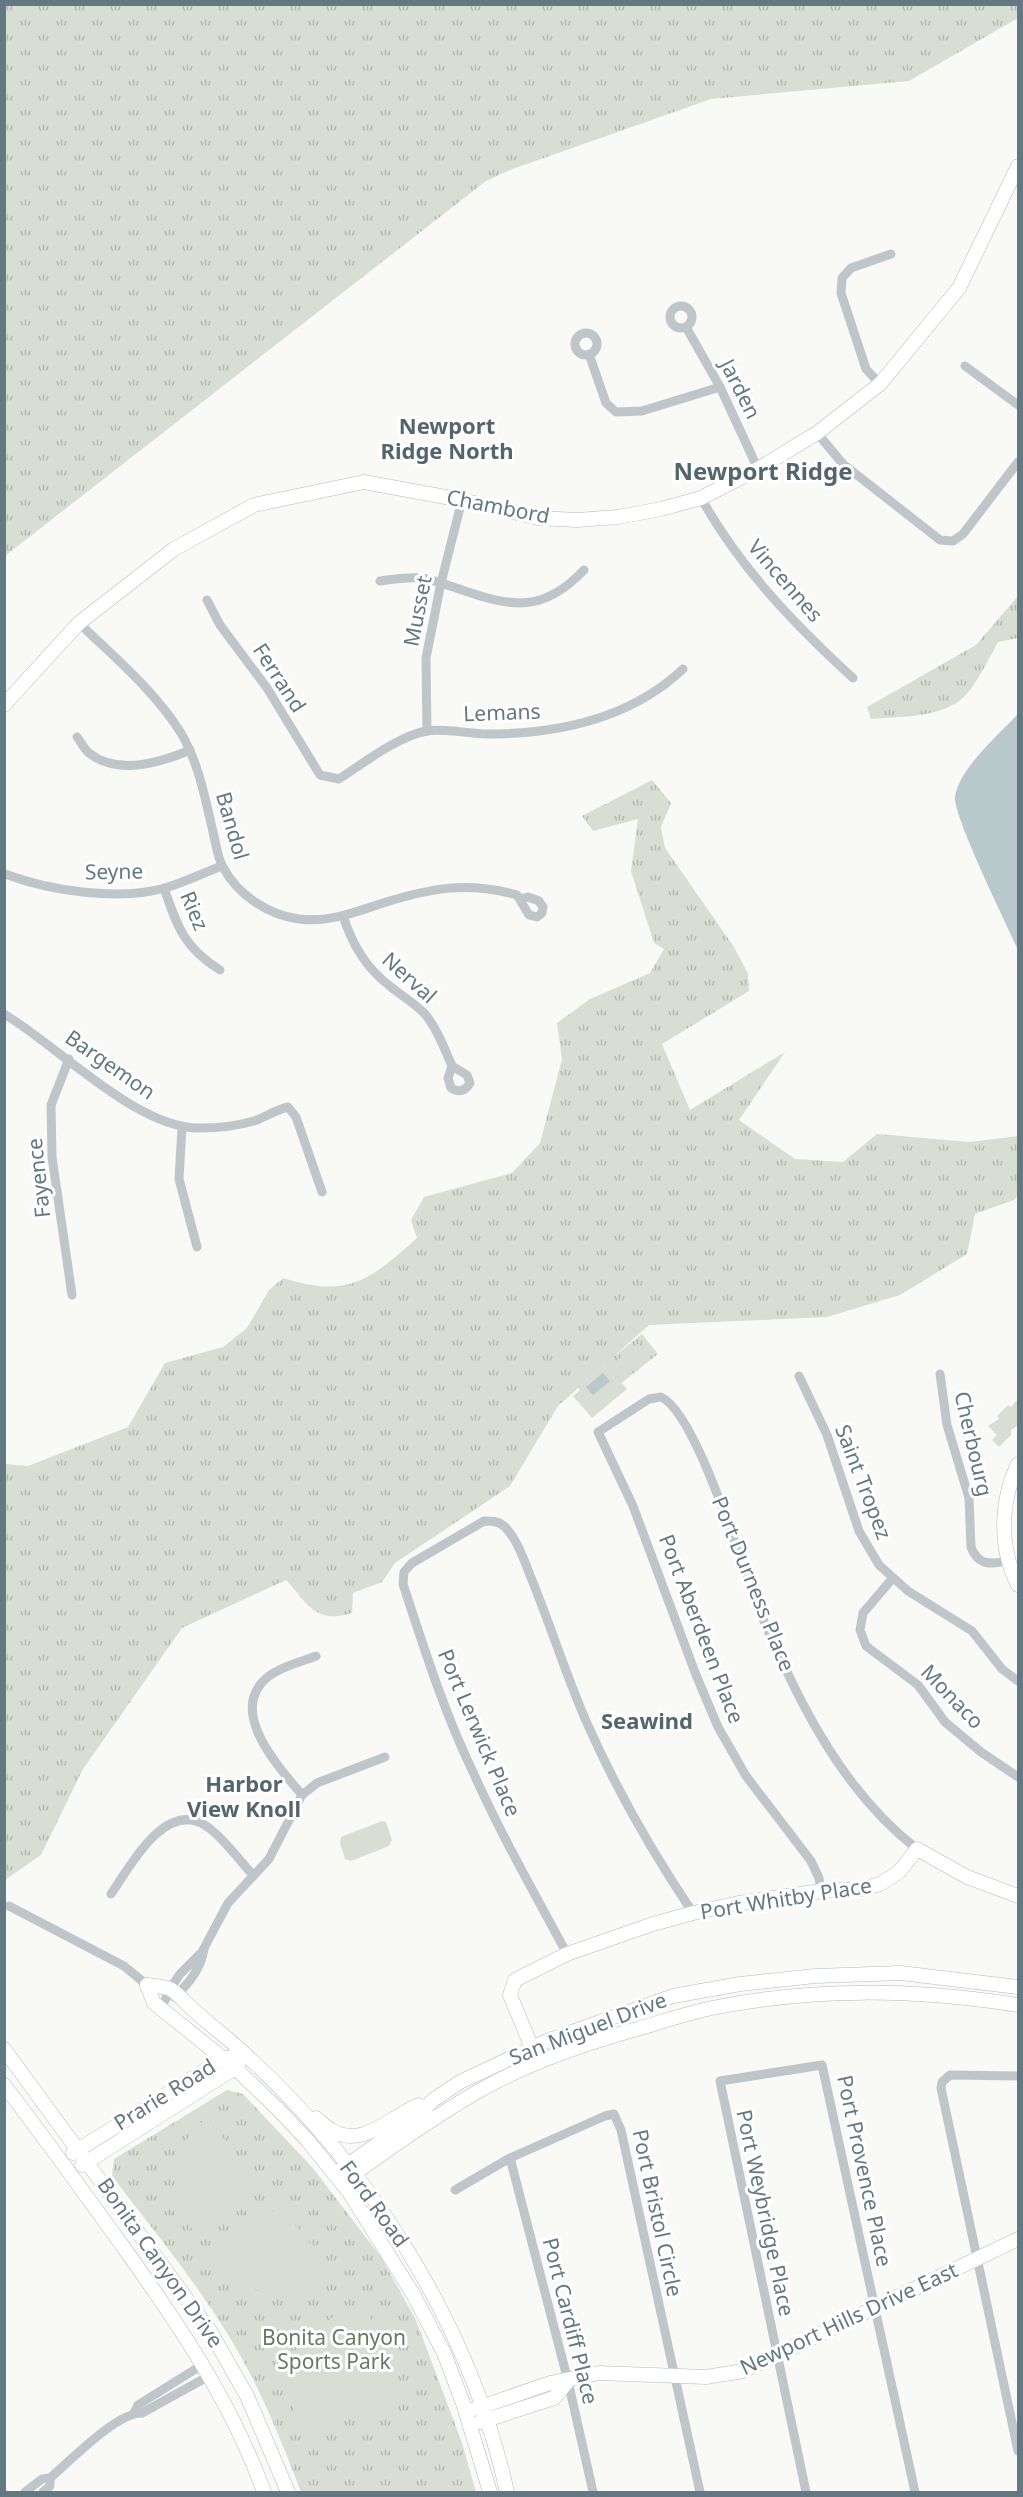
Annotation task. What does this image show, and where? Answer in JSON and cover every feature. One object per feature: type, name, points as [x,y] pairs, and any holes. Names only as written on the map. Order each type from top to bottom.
[{"type":"street","name":"Chambord","points":[[4,705],[79,623],[174,549],[254,505],[364,482],[462,500],[538,518],[577,520],[618,517],[701,498],[758,469],[818,433],[880,384],[959,288],[1015,184],[1018,166]]},
{"type":"street","points":[[880,384],[866,369],[841,293],[842,278],[851,268],[891,254]]},
{"type":"street","name":"Jarden","points":[[686,327],[720,387],[758,469]]},
{"type":"street","points":[[590,354],[606,403],[616,412],[642,411],[720,387]]},
{"type":"street","points":[[965,366],[1018,405]]},
{"type":"street","points":[[818,433],[843,464],[940,540],[953,541],[963,534],[1018,462]]},
{"type":"street","name":"Vincennes","points":[[701,498],[720,531],[766,592],[817,646],[854,678]]},
{"type":"street","name":"Musset","points":[[427,731],[426,658],[441,584],[462,500]]},
{"type":"street","points":[[380,581],[400,578],[424,579],[507,603],[527,602],[552,597],[567,588],[585,570]]},
{"type":"street","name":"Ferrand","points":[[207,600],[220,625],[267,688],[320,775]]},
{"type":"street","name":"Bandol","points":[[79,623],[163,708],[190,750],[201,780],[222,866],[244,894],[259,905],[276,914],[308,921],[326,921],[407,896],[471,886],[517,894],[520,899]]},
{"type":"street","name":"Lemans","points":[[320,775],[339,779],[394,744],[427,731],[525,734],[568,727],[608,715],[636,703],[666,684],[682,669]]},
{"type":"street","points":[[77,737],[88,752],[104,761],[126,766],[148,764],[190,750]]},
{"type":"street","name":"Seyne","points":[[5,874],[32,884],[99,893],[164,888],[222,866]]},
{"type":"street","name":"Riez","points":[[164,888],[179,930],[188,945],[205,961],[220,970]]},
{"type":"street","name":"Nerval","points":[[343,916],[352,941],[362,959],[375,974],[422,1011],[437,1033],[452,1066]]},
{"type":"street","name":"Bargemon","points":[[4,1014],[142,1112],[182,1127],[227,1126],[255,1120],[277,1109],[288,1107],[296,1118],[322,1191]]},
{"type":"street","name":"Fayence","points":[[69,1059],[51,1105],[52,1157],[72,1295]]},
{"type":"street","points":[[182,1127],[179,1179],[197,1247]]},
{"type":"street","name":"Cherbourg","points":[[940,1374],[947,1425],[969,1498],[973,1554],[983,1562],[995,1564],[1009,1560]]},
{"type":"street","name":"Saint Tropez","points":[[799,1376],[832,1448],[859,1531],[868,1548],[892,1579],[972,1630],[1002,1669],[1018,1681]]},
{"type":"street","name":"Port Durness Place","points":[[598,1432],[656,1396],[665,1399],[675,1410],[712,1479],[762,1617],[803,1703],[836,1759],[869,1806],[917,1849],[968,1877],[1018,1896]]},
{"type":"street","name":"Port Aberdeen Place","points":[[598,1432],[633,1506],[696,1675],[718,1726],[762,1799],[811,1861],[819,1878],[821,1891]]},
{"type":"street","points":[[1018,1464],[1004,1514],[1009,1560],[1018,1585]]},
{"type":"street","name":"Port Lerwick Place","points":[[567,1954],[526,1882],[471,1770],[435,1681],[403,1584],[404,1572],[412,1563],[477,1524],[494,1521],[504,1526],[513,1539],[536,1590],[586,1721],[610,1771],[633,1817],[693,1913]]},
{"type":"street","name":"Monaco","points":[[892,1579],[863,1613],[860,1630],[866,1646],[918,1685],[945,1722],[981,1752],[1018,1777]]},
{"type":"street","points":[[302,1795],[263,1742],[254,1721],[254,1701],[257,1690],[270,1675],[316,1656]]},
{"type":"street","points":[[161,2009],[173,1992],[185,1988],[202,1963],[205,1947],[228,1903],[268,1859],[302,1795],[318,1783],[385,1757]]},
{"type":"street","points":[[111,1894],[149,1839],[165,1826],[185,1820],[195,1821],[207,1827],[253,1875]]},
{"type":"street","name":"Port Whitby Place","points":[[532,2047],[510,1995],[512,1985],[520,1976],[567,1954],[653,1924],[693,1913],[739,1903],[821,1891],[861,1889],[880,1884],[899,1872],[917,1849]]},
{"type":"street","name":"Ford Road","points":[[9,1906],[124,1966],[147,1985],[173,1992],[245,2054],[299,2107],[344,2174],[428,2321],[468,2419],[490,2493]]},
{"type":"street","name":"San Miguel Drive","points":[[344,2174],[420,2114],[430,2103],[460,2082],[532,2047],[600,2020],[673,1996],[751,1983],[815,1976],[901,1973],[1018,1987]]},
{"type":"street","name":"Ford Road","points":[[147,1985],[154,2003],[235,2068],[383,2212],[420,2273],[465,2359],[484,2413],[507,2493]]},
{"type":"street","name":"San Miguel Drive","points":[[344,2174],[478,2091],[538,2063],[598,2040],[710,2008],[778,1997],[851,1991],[919,1993],[1018,2005]]},
{"type":"street","points":[[532,2047],[538,2063]]},
{"type":"street","name":"Bonita Canyon Drive","points":[[4,2049],[210,2331],[225,2355],[266,2438],[288,2493]]},
{"type":"street","name":"Prarie Road","points":[[61,2160],[223,2059],[245,2054]]},
{"type":"street","name":"Prarie Road","points":[[70,2172],[235,2068],[245,2054]]},
{"type":"street","name":"Port Provence Place","points":[[720,2081],[822,2065],[915,2493]]},
{"type":"street","points":[[1018,2076],[950,2075],[942,2082],[1018,2451]]},
{"type":"street","name":"Port Weybridge Place","points":[[720,2081],[806,2493]]},
{"type":"street","name":"Bonita Canyon Drive","points":[[4,2085],[70,2172],[177,2322],[236,2427],[264,2493]]},
{"type":"street","points":[[299,2107],[332,2131],[348,2136],[383,2126],[416,2106],[430,2103]]},
{"type":"street","name":"Port Bristol Circle","points":[[455,2190],[510,2158],[614,2114],[621,2130],[700,2493]]},
{"type":"street","name":"Port Cardiff Place","points":[[510,2158],[568,2381],[593,2493]]},
{"type":"street","name":"Newport Hills Drive East","points":[[468,2419],[484,2413],[554,2398],[568,2381],[599,2373],[724,2376],[743,2371],[1018,2239]]},
{"type":"street","points":[[25,2493],[42,2479],[50,2478],[108,2428],[134,2413],[138,2404],[206,2370]]},
{"type":"street","points":[[43,2493],[50,2486],[50,2478]]},
{"type":"green space","points":[[5,4],[1018,4],[1018,18],[909,81],[711,99],[510,170],[486,181],[5,556]]},
{"type":"green space","points":[[1018,596],[1018,638],[998,642],[974,684],[961,699],[938,711],[925,714],[871,719],[867,707],[976,645]]},
{"type":"green space","points":[[652,780],[671,803],[661,827],[665,848],[734,947],[748,974],[749,991],[662,1044],[690,1110],[785,1052],[739,1120],[795,1159],[843,1162],[877,1134],[970,1142],[1018,1136],[1018,1195],[1014,1200],[975,1214],[967,1254],[900,1295],[827,1317],[649,1325],[612,1358],[642,1334],[658,1354],[619,1385],[603,1366],[558,1406],[510,1486],[395,1563],[382,1582],[353,1593],[352,1613],[339,1616],[321,1614],[307,1604],[286,1580],[182,1628],[83,1769],[41,1855],[5,1880],[5,1464],[28,1466],[128,1427],[165,1363],[223,1347],[247,1328],[269,1290],[283,1278],[325,1287],[357,1282],[385,1265],[417,1238],[411,1220],[424,1197],[512,1173],[540,1143],[562,1059],[557,1023],[590,999],[650,973],[664,949],[654,943],[631,871],[638,819],[593,831],[582,816]]},
{"type":"green space","points":[[638,1344],[648,1355],[622,1375],[613,1364]]},
{"type":"green space","points":[[603,1366],[619,1385],[622,1383],[627,1389],[592,1418],[573,1396],[580,1390],[578,1388]]},
{"type":"green space","points":[[1016,1401],[1018,1403],[1018,1425],[1011,1430],[1011,1435],[999,1447],[992,1440],[997,1435],[988,1426],[999,1419],[997,1416],[1008,1405],[1011,1407]]},
{"type":"green space","points":[[382,1821],[386,1822],[392,1840],[389,1846],[351,1861],[345,1859],[340,1843],[341,1837]]},
{"type":"green space","name":"Bonita Canyon Sports Park","points":[[227,2090],[243,2094],[312,2167],[381,2257],[416,2320],[462,2443],[476,2492],[301,2492],[266,2405],[226,2331],[179,2263],[112,2176],[114,2159]]},
{"type":"green space","points":[[207,2118],[258,2182],[195,2233],[178,2203],[175,2173],[184,2144]]},
{"type":"green space","points":[[280,2206],[333,2271],[302,2292],[277,2294],[253,2289],[232,2276],[214,2259]]},
{"type":"green space","points":[[366,2305],[400,2401],[303,2434],[290,2388],[291,2363],[306,2338],[321,2326],[347,2309]]},
{"type":"shaded area","points":[[1018,714],[1018,950],[971,847],[962,825],[955,797],[958,786],[972,764]]},
{"type":"shaded area","points":[[603,1373],[610,1381],[593,1395],[586,1387]]},
{"type":"district","name":"Newport Ridge North","points":[[447,438]]},
{"type":"district","name":"Newport Ridge","points":[[763,472]]},
{"type":"district","name":"Seawind","points":[[647,1721]]},
{"type":"district","name":"Harbor View Knoll","points":[[244,1796]]}]
